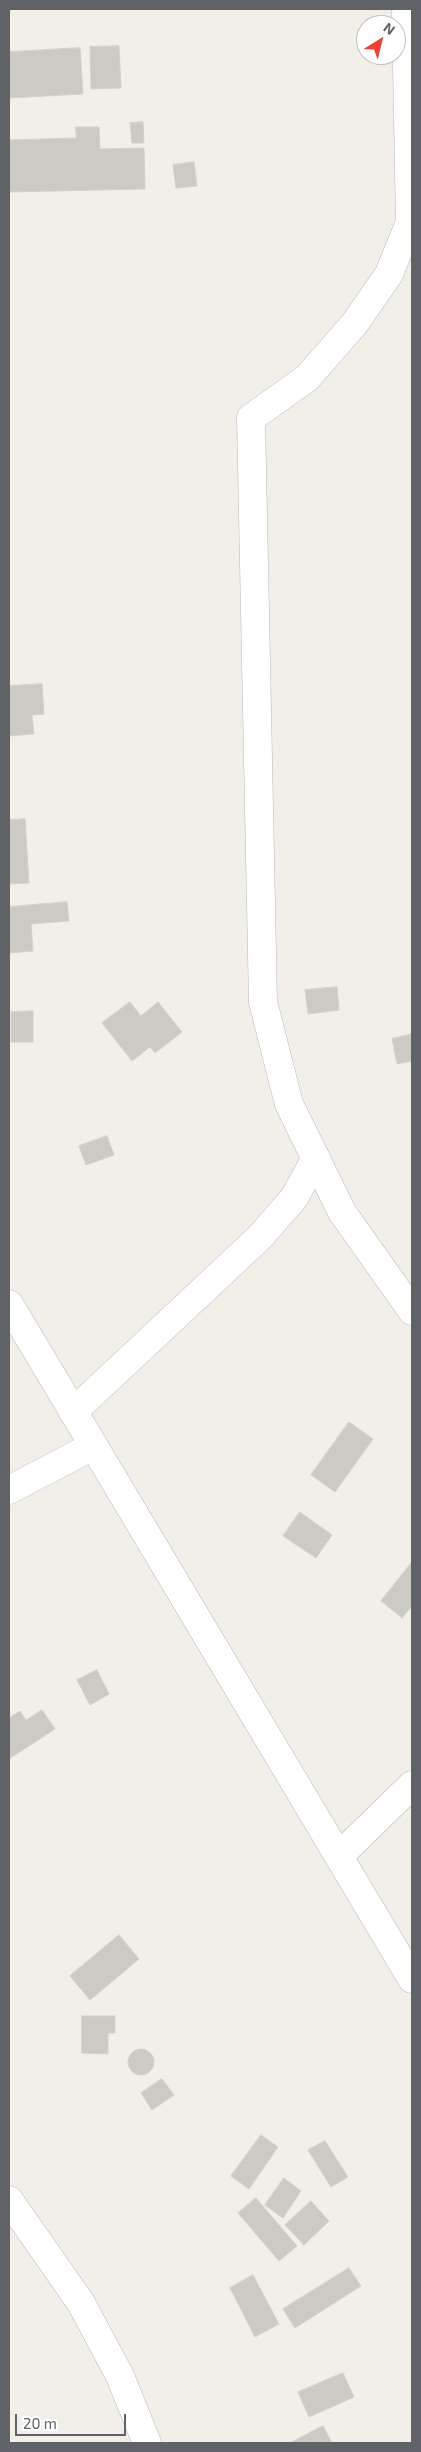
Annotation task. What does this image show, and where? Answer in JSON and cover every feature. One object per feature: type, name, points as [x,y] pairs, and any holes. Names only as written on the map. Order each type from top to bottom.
[{"type":"street","points":[[406,9],[410,222],[389,274],[355,323],[307,378],[251,418],[263,1002],[289,1104],[342,1212],[412,1311]]},
{"type":"street","points":[[73,1412],[260,1237],[294,1198],[316,1158]]},
{"type":"street","points":[[9,1304],[412,1979]]},
{"type":"street","points":[[9,1490],[93,1446]]},
{"type":"street","points":[[339,1856],[412,1785]]},
{"type":"street","points":[[9,2200],[81,2303],[120,2376],[147,2443]]},
{"type":"building","points":[[119,46],[121,88],[91,89],[90,47]]},
{"type":"building","points":[[80,48],[83,94],[9,98],[9,52]]},
{"type":"building","points":[[143,122],[144,143],[132,143],[130,123]]},
{"type":"building","points":[[76,127],[99,127],[100,149],[144,148],[145,189],[9,192],[9,140],[76,138]]},
{"type":"building","points":[[194,162],[197,186],[176,188],[173,165]]},
{"type":"building","points":[[42,684],[44,714],[32,715],[34,734],[9,736],[9,686]]},
{"type":"building","points":[[25,819],[29,883],[9,884],[9,820]]},
{"type":"building","points":[[67,902],[69,921],[31,924],[33,951],[9,953],[9,907]]},
{"type":"building","points":[[337,987],[339,1010],[308,1014],[305,990]]},
{"type":"building","points":[[130,1002],[141,1016],[158,1002],[182,1032],[155,1053],[150,1047],[132,1061],[102,1023]]},
{"type":"building","points":[[33,1011],[33,1042],[11,1042],[11,1012]]},
{"type":"building","points":[[412,1034],[412,1061],[397,1064],[392,1039]]},
{"type":"building","points":[[107,1136],[114,1155],[86,1165],[79,1146]]},
{"type":"building","points":[[349,1422],[373,1439],[335,1492],[311,1475]]},
{"type":"building","points":[[300,1512],[332,1535],[316,1558],[283,1536]]},
{"type":"building","points":[[412,1562],[412,1606],[402,1618],[381,1601]]},
{"type":"building","points":[[97,1670],[109,1694],[90,1705],[77,1680]]},
{"type":"building","points":[[42,1710],[55,1729],[9,1759],[9,1718],[20,1711],[26,1720]]},
{"type":"building","points":[[119,1935],[139,1959],[90,2000],[70,1976]]},
{"type":"building","points":[[82,2016],[115,2016],[115,2033],[108,2033],[108,2054],[82,2053]]},
{"type":"building","points":[[141,2049],[150,2053],[154,2062],[150,2071],[141,2075],[132,2071],[128,2062],[132,2053]]},
{"type":"building","points":[[162,2079],[174,2095],[152,2110],[141,2093]]},
{"type":"building","points":[[261,2135],[278,2147],[249,2189],[231,2176]]},
{"type":"building","points":[[325,2141],[348,2177],[331,2187],[308,2150]]},
{"type":"building","points":[[284,2178],[301,2191],[283,2218],[265,2205]]},
{"type":"building","points":[[256,2198],[297,2246],[279,2261],[238,2213]]},
{"type":"building","points":[[311,2201],[329,2221],[304,2245],[285,2225]]},
{"type":"building","points":[[349,2268],[361,2286],[295,2328],[283,2309]]},
{"type":"building","points":[[253,2275],[279,2324],[255,2337],[230,2288]]},
{"type":"building","points":[[343,2373],[354,2397],[309,2417],[298,2392]]},
{"type":"building","points":[[323,2426],[332,2443],[290,2443]]}]
